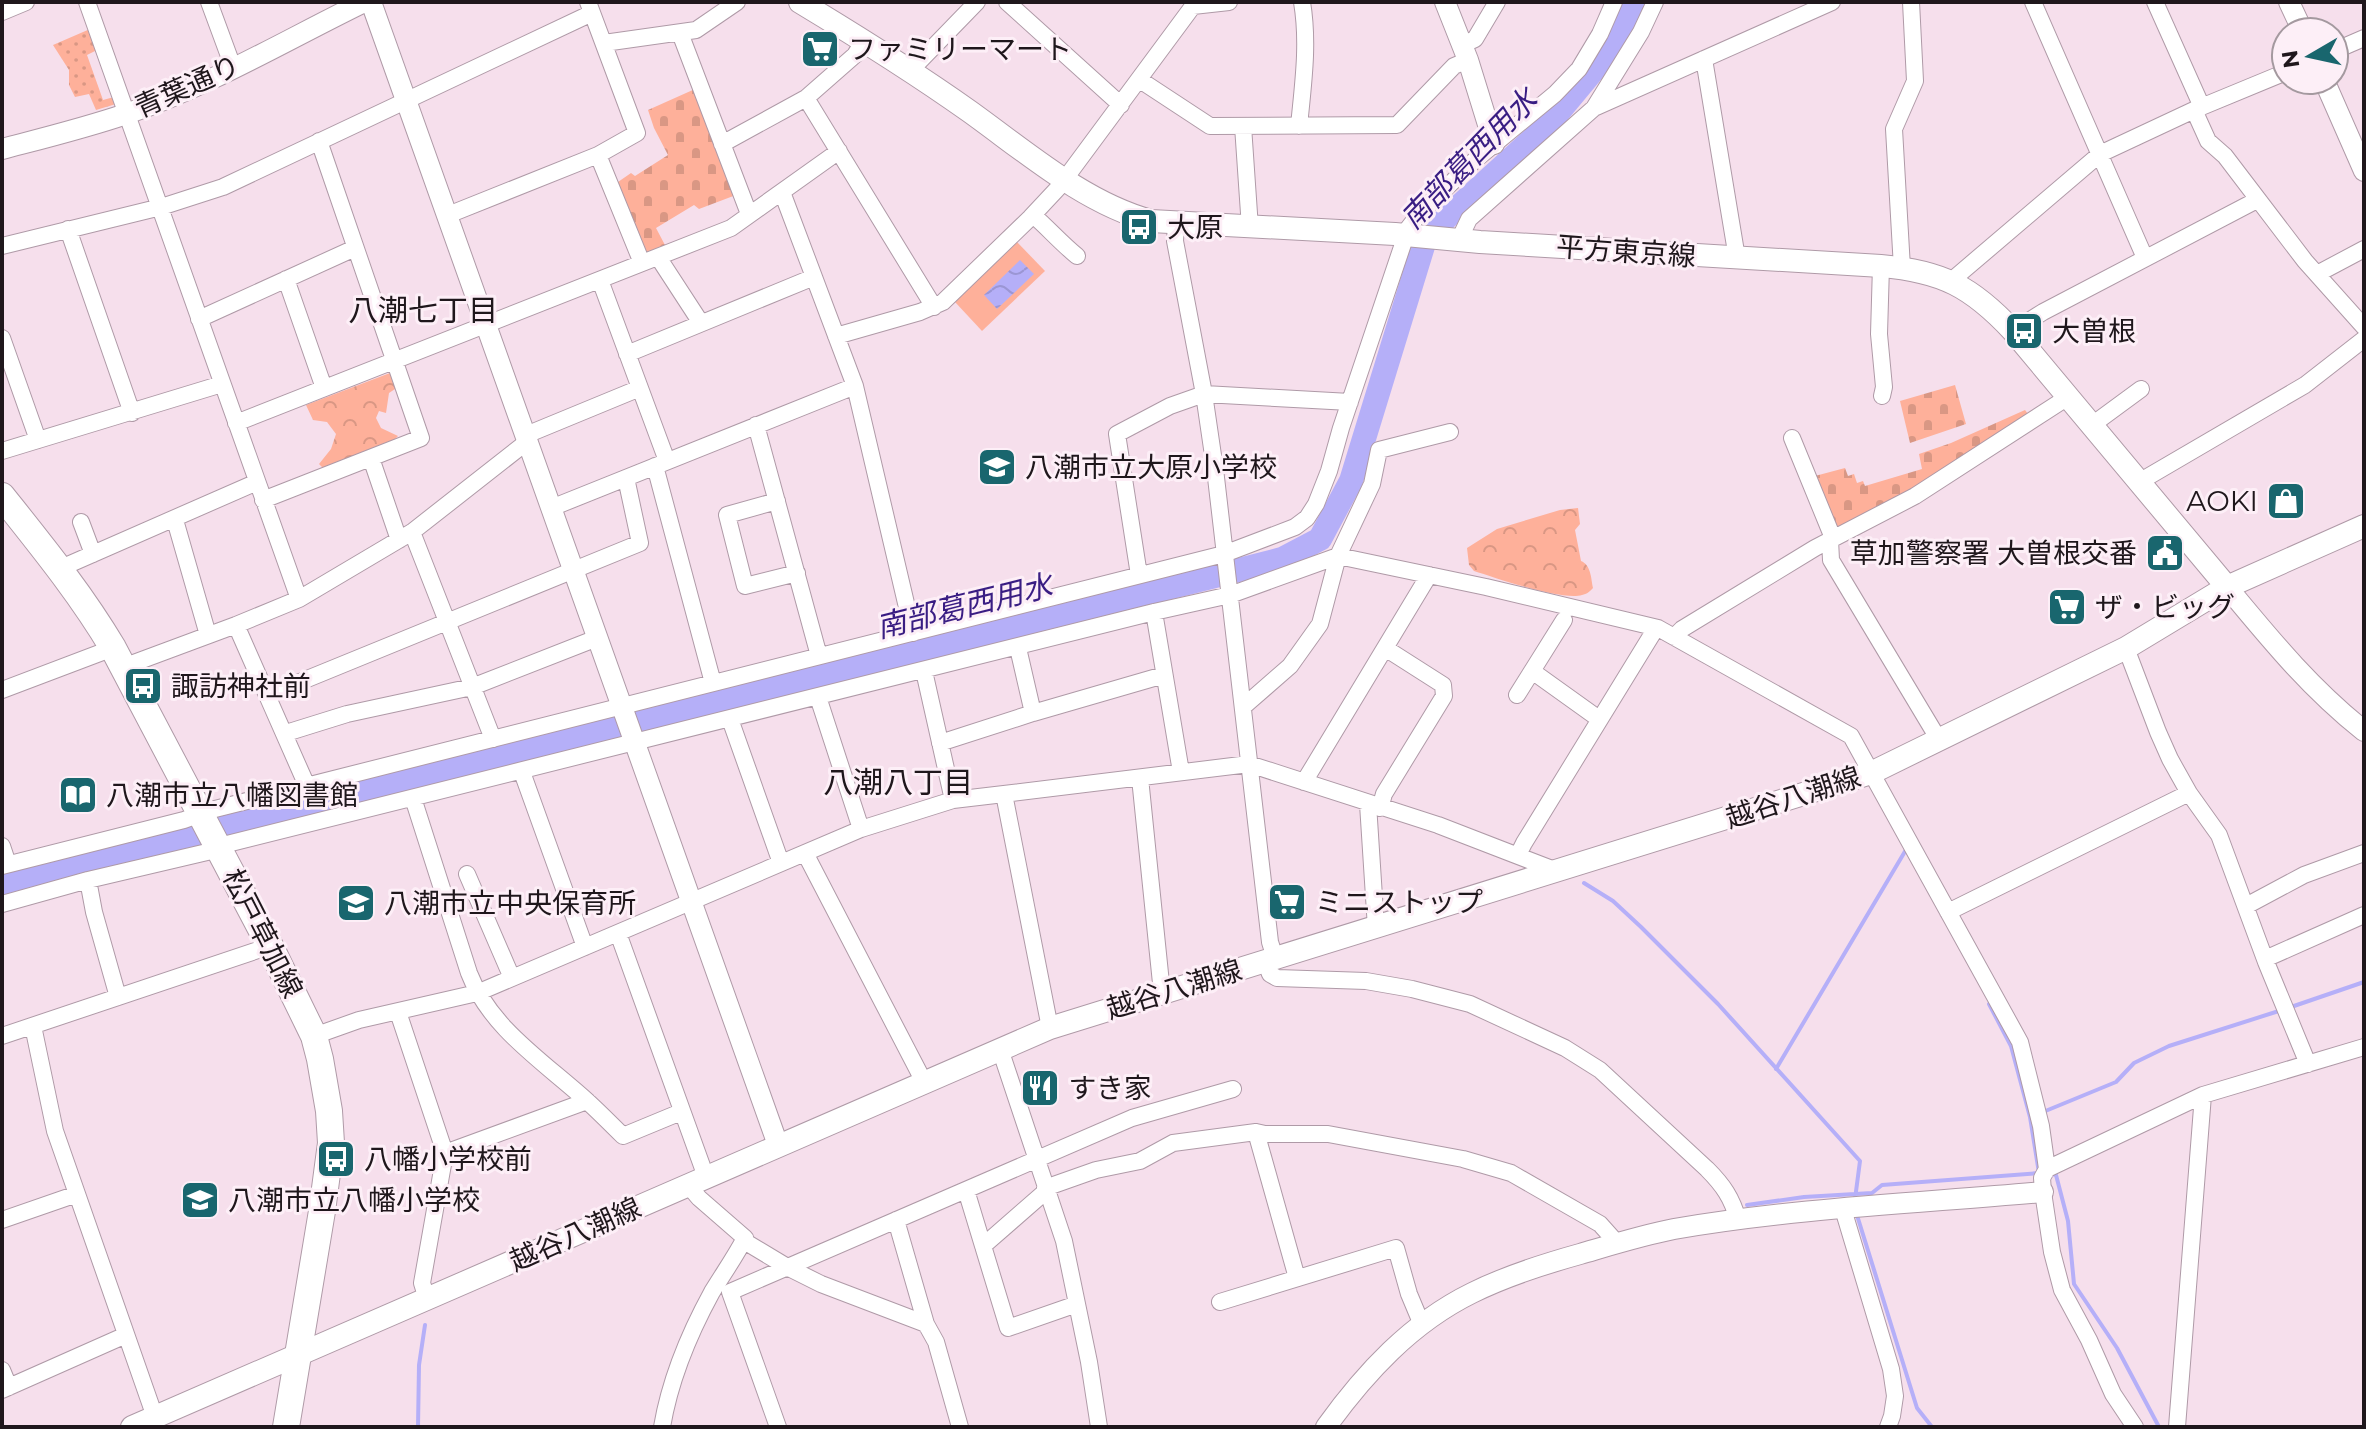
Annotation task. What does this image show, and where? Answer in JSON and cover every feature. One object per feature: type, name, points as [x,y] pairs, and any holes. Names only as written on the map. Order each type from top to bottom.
[{"type":"main road","name":"平方東京線","points":[[800,2],[911,70],[1086,194],[1129,215],[1151,221],[1892,267],[1951,281],[1980,299],[2013,331],[2227,587]]},
{"type":"main road","name":"松戸草加線","points":[[2,496],[61,570],[118,658],[314,1036],[329,1111],[331,1143],[286,1427]]},
{"type":"main road","points":[[2227,587],[2364,526]]},
{"type":"main road","name":"越谷八潮線","points":[[132,1427],[1050,1028],[1871,773],[2126,648],[2227,587]]},
{"type":"street","points":[[2,12],[26,2]]},
{"type":"street","points":[[87,2],[299,599]]},
{"type":"street","points":[[209,2],[233,67]]},
{"type":"street","name":"青葉通り","points":[[2,149],[126,114],[233,67],[334,9],[364,2]]},
{"type":"street","points":[[371,2],[778,1145]]},
{"type":"street","points":[[604,43],[696,30],[737,2]]},
{"type":"street","points":[[911,70],[977,2]]},
{"type":"street","points":[[1007,2],[1121,105]]},
{"type":"street","points":[[836,336],[943,302],[1033,215],[1065,179],[1140,80],[1191,4],[1229,2]]},
{"type":"street","points":[[1299,126],[1306,28],[1302,2]]},
{"type":"street","points":[[1445,2],[1465,52],[1494,144]]},
{"type":"street","points":[[1140,80],[1210,126],[1397,125],[1454,66],[1497,2]]},
{"type":"street","points":[[1452,239],[1469,219],[1594,108],[1641,32],[1655,2]]},
{"type":"street","points":[[1594,108],[1832,2]]},
{"type":"street","points":[[1882,396],[1884,387],[1879,334],[1892,267],[1894,129],[1915,81],[1911,2]]},
{"type":"street","points":[[2033,2],[2145,258]]},
{"type":"street","points":[[2155,2],[2208,141],[2225,156],[2317,274],[2364,327]]},
{"type":"street","points":[[2,846],[5,865],[1139,575],[1224,557],[1295,527],[1307,518],[1326,479],[1407,235],[1420,213],[1494,144],[1555,94],[1579,69],[1600,34],[1607,5]]},
{"type":"street","points":[[2,246],[161,207],[223,187],[406,101],[590,8],[637,133],[598,155],[448,215]]},
{"type":"street","points":[[680,33],[749,214]]},
{"type":"street","points":[[722,144],[806,98],[855,55],[864,40]]},
{"type":"street","points":[[1704,59],[1737,258]]},
{"type":"street","points":[[1951,281],[2100,154],[2270,79]]},
{"type":"street","points":[[2331,96],[2364,171]]},
{"type":"street","points":[[806,98],[934,307]]},
{"type":"street","points":[[1243,126],[1250,228]]},
{"type":"street","points":[[263,500],[421,438],[319,141]]},
{"type":"street","points":[[236,423],[731,228],[839,151]]},
{"type":"street","points":[[598,155],[650,260],[701,323]]},
{"type":"street","points":[[782,192],[855,386],[913,633]]},
{"type":"street","points":[[2013,331],[2043,312],[2257,200]]},
{"type":"street","points":[[1033,215],[1077,256]]},
{"type":"street","points":[[1176,224],[1175,241],[1182,285],[1204,394],[1229,592],[1270,942],[1270,974],[1277,978],[1366,981],[1448,997],[1565,1048],[1600,1070],[1714,1176],[1733,1202],[1738,1220]]},
{"type":"street","points":[[68,229],[132,413]]},
{"type":"street","points":[[199,319],[355,248]]},
{"type":"street","points":[[2317,274],[2364,249]]},
{"type":"street","points":[[627,354],[814,277]]},
{"type":"street","points":[[286,279],[324,388]]},
{"type":"street","points":[[600,280],[640,388],[713,683]]},
{"type":"street","points":[[2,338],[38,440]]},
{"type":"street","points":[[2139,482],[2305,385],[2364,339]]},
{"type":"street","points":[[2,451],[222,384]]},
{"type":"street","points":[[551,508],[855,386]]},
{"type":"street","points":[[2,690],[208,635],[299,599],[406,536],[527,438],[640,388]]},
{"type":"street","points":[[2092,425],[2141,389]]},
{"type":"street","points":[[1139,575],[1117,434],[1170,406],[1204,394],[1350,402]]},
{"type":"street","points":[[1674,637],[1682,629],[1832,539],[1915,496],[2068,397]]},
{"type":"street","points":[[756,425],[819,656]]},
{"type":"street","points":[[1243,707],[1290,666],[1320,624],[1338,556],[1372,484],[1379,450],[1450,432]]},
{"type":"street","points":[[1790,441],[1832,539],[1831,560],[1939,740]]},
{"type":"street","points":[[371,458],[446,622],[493,739]]},
{"type":"street","points":[[268,695],[640,543],[626,478]]},
{"type":"street","points":[[61,570],[257,482]]},
{"type":"street","points":[[777,501],[727,515],[745,586],[797,573]]},
{"type":"street","points":[[175,520],[208,635]]},
{"type":"street","points":[[81,522],[93,554]]},
{"type":"street","points":[[2,904],[218,846],[1018,648],[1229,592],[1338,556],[1656,628],[1851,736],[2020,1042],[2033,1089],[2047,1169]]},
{"type":"street","points":[[1304,782],[1429,575]]},
{"type":"street","points":[[2227,587],[2303,677],[2328,702],[2361,723]]},
{"type":"street","points":[[1154,612],[1181,772]]},
{"type":"street","points":[[1517,695],[1564,620]]},
{"type":"street","points":[[236,625],[307,786]]},
{"type":"street","points":[[1518,855],[1656,628]]},
{"type":"street","points":[[286,733],[347,714],[472,687],[597,638]]},
{"type":"street","points":[[1018,648],[1033,713]]},
{"type":"street","points":[[1376,928],[1374,806],[1444,696],[1443,685],[1385,648]]},
{"type":"street","points":[[2126,648],[2158,732],[2189,793],[2219,835],[2308,1064]]},
{"type":"street","points":[[924,671],[953,800]]},
{"type":"street","points":[[1532,671],[1599,719]]},
{"type":"street","points":[[940,743],[1164,675]]},
{"type":"street","points":[[818,697],[861,829]]},
{"type":"street","points":[[730,719],[781,863]]},
{"type":"street","points":[[314,1036],[359,1020],[477,993],[861,829],[953,800],[1249,764],[1452,830],[1557,871]]},
{"type":"street","points":[[522,772],[585,947]]},
{"type":"street","points":[[1140,778],[1162,993]]},
{"type":"street","points":[[1948,912],[2189,793]]},
{"type":"street","points":[[1004,794],[1050,1028]]},
{"type":"street","points":[[413,798],[477,993],[485,1006],[536,1059],[623,1136],[681,1112]]},
{"type":"street","points":[[805,853],[924,1082]]},
{"type":"street","points":[[2246,906],[2304,875],[2364,853]]},
{"type":"street","points":[[467,874],[512,978]]},
{"type":"street","points":[[88,880],[118,997]]},
{"type":"street","points":[[2265,959],[2364,915]]},
{"type":"street","points":[[618,933],[681,1112],[699,1198],[745,1238],[713,1292],[686,1347],[674,1376],[662,1427]]},
{"type":"street","points":[[2,1036],[270,946]]},
{"type":"street","points":[[398,1012],[445,1153],[422,1283],[427,1299]]},
{"type":"street","points":[[33,1026],[55,1131],[155,1417]]},
{"type":"street","points":[[2135,1427],[2113,1394],[2062,1290],[2052,1252],[2043,1192],[2042,1178],[2047,1169],[2203,1095],[2364,1047]]},
{"type":"street","points":[[1000,1049],[1064,1241],[1099,1427]]},
{"type":"street","points":[[778,1427],[730,1292],[1132,1118],[1233,1089]]},
{"type":"street","points":[[2177,1427],[2203,1095]]},
{"type":"street","points":[[445,1153],[587,1101]]},
{"type":"street","points":[[983,1246],[1046,1190],[1096,1170],[1140,1161],[1173,1143],[1256,1132],[1328,1134],[1451,1156],[1511,1173],[1600,1224],[1617,1243]]},
{"type":"street","points":[[1256,1132],[1297,1278]]},
{"type":"street","points":[[966,1190],[1008,1328],[1077,1304]]},
{"type":"street","points":[[1326,1427],[1357,1385],[1388,1353],[1422,1325],[1471,1294],[1508,1277],[1673,1229],[1843,1209],[2043,1192]]},
{"type":"street","points":[[2,1220],[77,1194]]},
{"type":"street","points":[[1843,1209],[1891,1369],[1895,1396],[1888,1427]]},
{"type":"street","points":[[896,1220],[960,1427]]},
{"type":"street","points":[[744,1241],[821,1284],[926,1324]]},
{"type":"street","points":[[1220,1302],[1396,1248],[1422,1325]]},
{"type":"street","points":[[2,1370],[6,1388],[126,1335]]},
{"type":"green space","points":[[90,29],[97,50],[87,55],[103,100],[114,97],[116,104],[96,110],[89,94],[75,97],[69,85],[69,70],[53,45]]},
{"type":"green space","points":[[695,89],[736,195],[699,209],[694,205],[656,228],[666,247],[645,255],[618,182],[631,173],[635,176],[668,155],[648,110]]},
{"type":"green space","points":[[1017,242],[1045,271],[982,331],[955,302]]},
{"type":"green space","points":[[390,373],[395,389],[389,393],[386,413],[379,411],[376,418],[381,428],[398,436],[392,442],[328,468],[322,467],[319,464],[331,449],[336,434],[327,422],[313,420],[306,405]]},
{"type":"green space","points":[[1955,385],[1966,424],[1910,443],[1900,401]]},
{"type":"green space","points":[[2025,410],[2028,414],[1915,488],[1836,529],[1815,476],[1845,468],[1848,476],[1854,474],[1857,483],[1863,481],[1865,486],[1922,469],[1919,454]]},
{"type":"green space","points":[[1578,508],[1580,524],[1575,530],[1581,561],[1589,569],[1593,588],[1587,593],[1573,596],[1545,592],[1474,571],[1469,565],[1467,548],[1497,529],[1560,510]]},
{"type":"water","points":[[1020,260],[1034,274],[997,309],[984,295]]},
{"type":"waterway","name":"南部葛西用水","points":[[2,883],[1282,559],[1320,539],[1351,481],[1424,243],[1445,219],[1546,127],[1620,38],[1636,2]]},
{"type":"waterway","points":[[1776,1069],[1907,848]]},
{"type":"waterway","points":[[1584,883],[1613,901],[1718,1004],[1860,1161],[1855,1199]]},
{"type":"waterway","points":[[2291,1007],[2364,982]]},
{"type":"waterway","points":[[1989,1004],[2011,1046],[2030,1117],[2039,1173]]},
{"type":"waterway","points":[[2043,1112],[2116,1082],[2134,1063],[2169,1046],[2282,1010]]},
{"type":"waterway","points":[[1747,1205],[1804,1197],[1872,1193],[1882,1185],[2039,1173]]},
{"type":"waterway","points":[[2052,1174],[2056,1175],[2068,1221],[2074,1284],[2117,1348],[2159,1427]]},
{"type":"waterway","points":[[1856,1212],[1917,1408],[1932,1427]]},
{"type":"waterway","points":[[418,1427],[419,1365],[425,1325]]},
{"type":"place","name":"ファミリーマート","points":[[820,49]]},
{"type":"place","name":"大原","points":[[1139,227]]},
{"type":"place","name":"大曽根","points":[[2024,331]]},
{"type":"place","name":"八潮市立大原小学校","points":[[997,467]]},
{"type":"place","name":"AOKI","points":[[2286,501]]},
{"type":"place","name":"草加警察署 大曽根交番","points":[[2165,553]]},
{"type":"place","name":"ザ・ビッグ","points":[[2067,607]]},
{"type":"place","name":"諏訪神社前","points":[[143,686]]},
{"type":"place","name":"八潮市立八幡図書館","points":[[78,795]]},
{"type":"place","name":"ミニストップ","points":[[1287,902]]},
{"type":"place","name":"八潮市立中央保育所","points":[[356,903]]},
{"type":"place","name":"すき家","points":[[1040,1088]]},
{"type":"place","name":"八幡小学校前","points":[[336,1159]]},
{"type":"place","name":"八潮市立八幡小学校","points":[[200,1200]]},
{"type":"district","name":"八潮七丁目","points":[[423,310]]},
{"type":"district","name":"八潮八丁目","points":[[898,782]]}]
